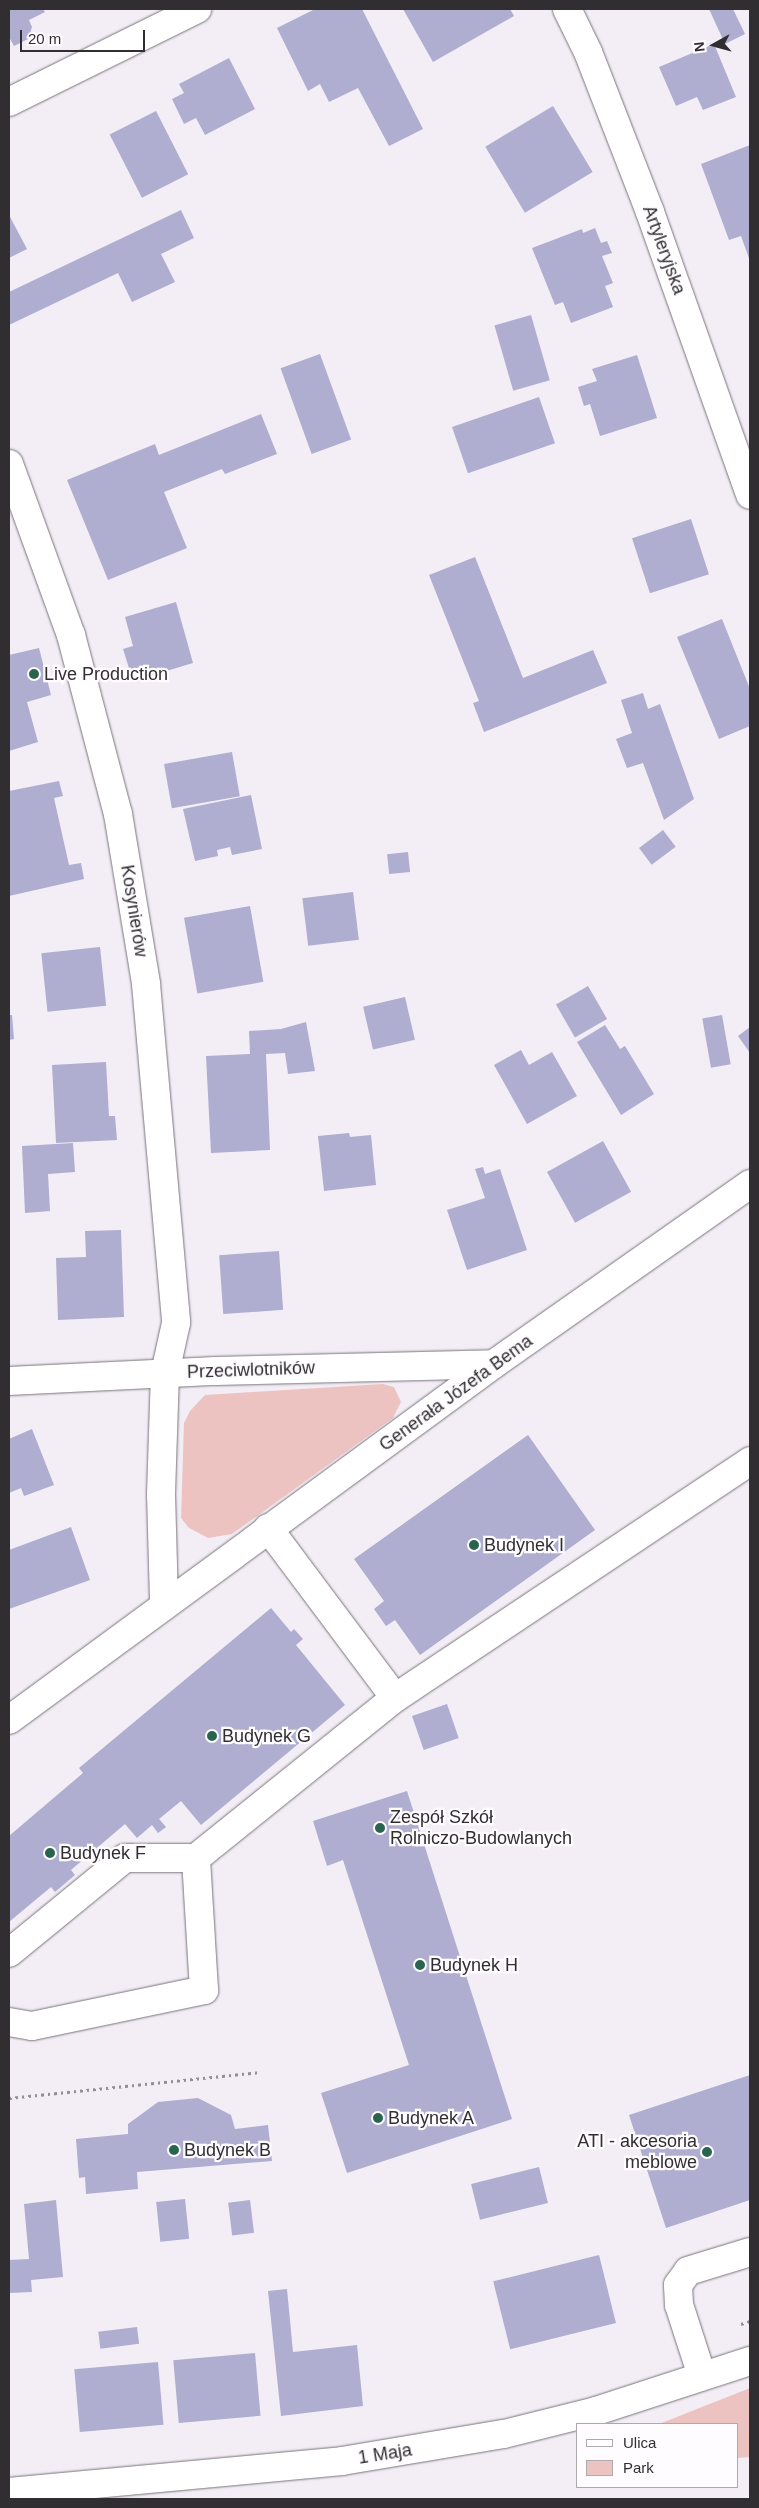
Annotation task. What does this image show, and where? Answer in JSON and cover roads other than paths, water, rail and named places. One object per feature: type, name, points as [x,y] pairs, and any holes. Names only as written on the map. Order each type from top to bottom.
[{"type":"street","points":[[9,102],[197,9]]},
{"type":"street","name":"Artyleryjska","points":[[568,9],[588,52],[650,212],[750,495]]},
{"type":"street","name":"Kosynierów","points":[[9,464],[71,635],[120,823],[146,984],[175,1314],[165,1373]]},
{"type":"street","name":"Generała Józefa Bema","points":[[9,1720],[164,1604],[494,1364],[750,1184]]},
{"type":"street","name":"Przeciwlotników","points":[[9,1381],[165,1373],[494,1364]]},
{"type":"street","points":[[164,1604],[161,1494],[165,1373]]},
{"type":"street","points":[[9,1953],[125,1858],[196,1858],[395,1698],[750,1462]]},
{"type":"street","points":[[268,1528],[395,1698]]},
{"type":"street","points":[[9,2022],[32,2026],[204,1990],[196,1858]]},
{"type":"street","points":[[702,2376],[679,2304],[678,2285],[688,2271],[750,2252]]},
{"type":"street","name":"1 Maja","points":[[9,2492],[342,2461],[504,2434],[596,2411],[750,2361]]},
{"type":"place","name":"Live Production","points":[[34,674]]},
{"type":"place","name":"Budynek I","points":[[474,1545]]},
{"type":"place","name":"Budynek G","points":[[212,1736]]},
{"type":"place","name":"Zespół Szkół Rolniczo-Budowlanych","points":[[380,1828]]},
{"type":"place","name":"Budynek F","points":[[50,1853]]},
{"type":"place","name":"Budynek H","points":[[420,1965]]},
{"type":"place","name":"Budynek A","points":[[378,2118]]},
{"type":"place","name":"Budynek B","points":[[174,2150]]},
{"type":"place","name":"ATI - akcesoria meblowe","points":[[707,2152]]}]
